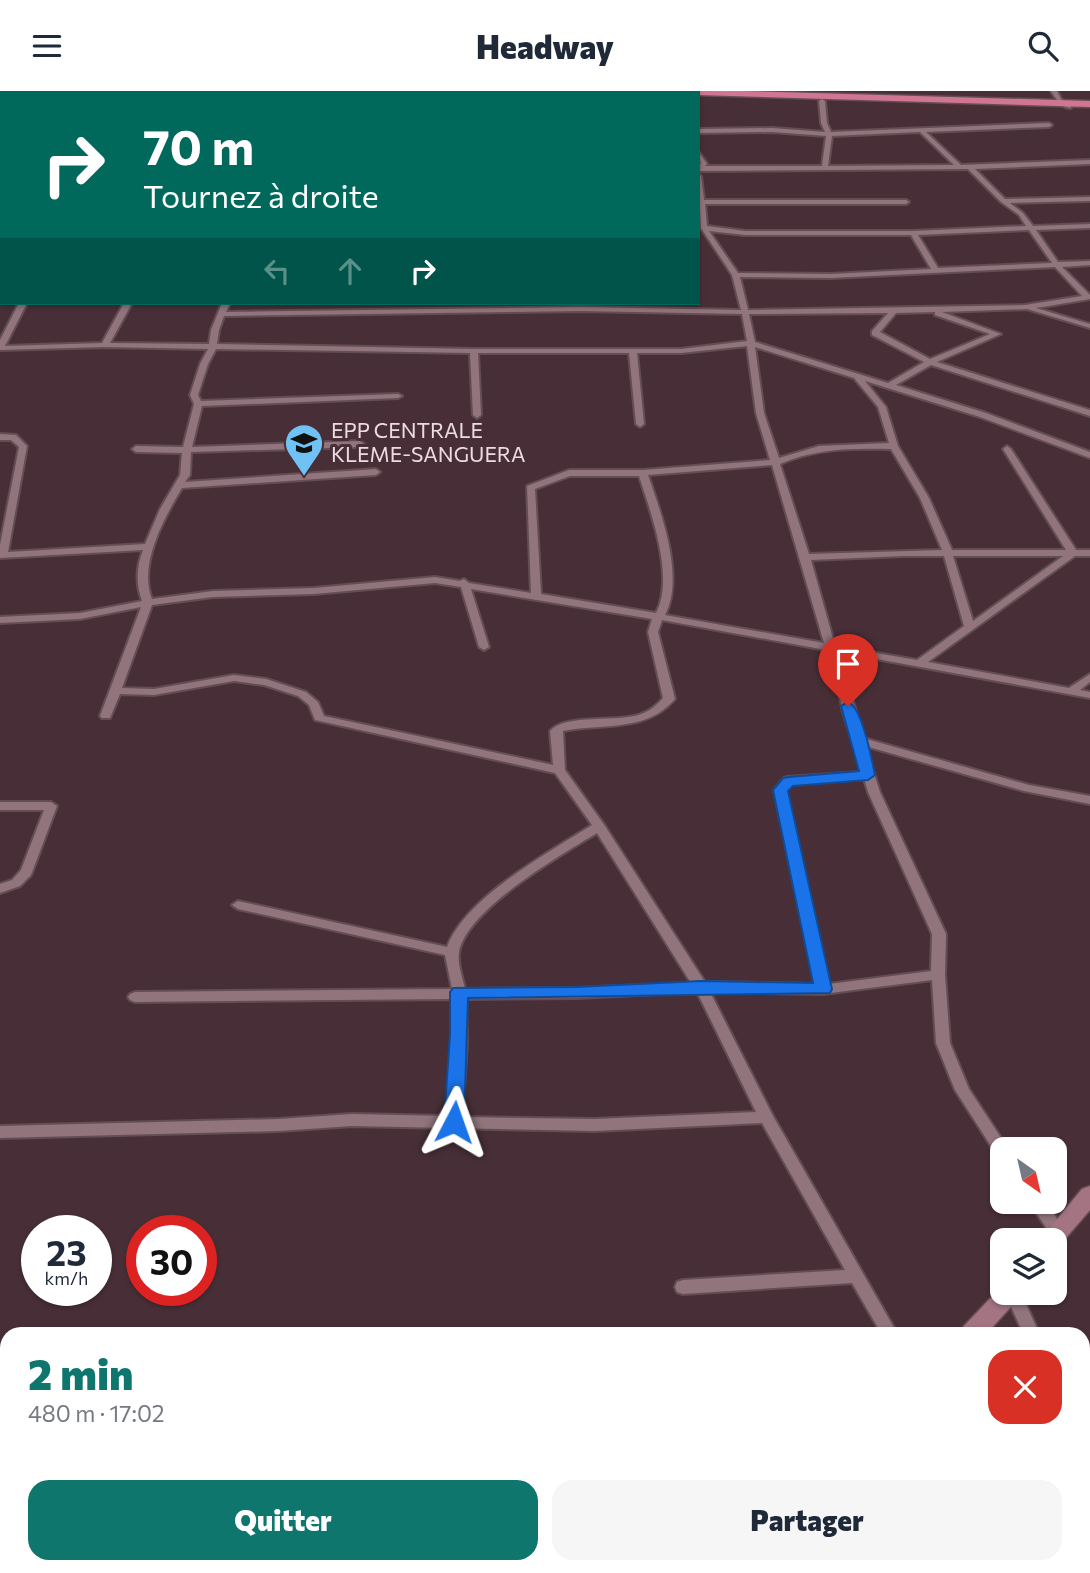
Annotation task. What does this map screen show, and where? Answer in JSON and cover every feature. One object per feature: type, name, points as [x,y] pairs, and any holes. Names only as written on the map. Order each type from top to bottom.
[{"type":"highway","points":[[700,93],[821,99]]},
{"type":"highway","points":[[700,97],[1090,106]]},
{"type":"street","points":[[811,91],[821,99],[824,123],[829,134],[825,168]]},
{"type":"street","points":[[1054,91],[1066,105]]},
{"type":"street","points":[[700,131],[772,129],[829,134],[1049,125]]},
{"type":"street","points":[[921,130],[959,167]]},
{"type":"street","points":[[993,1137],[962,1090],[943,1043],[938,975],[939,934],[868,775],[838,664],[831,649],[760,413],[751,344],[736,275],[702,225],[700,168],[970,167],[1090,162]]},
{"type":"street","points":[[970,167],[1003,201],[1021,214],[1056,264],[1088,297]]},
{"type":"street","points":[[1003,201],[1090,198]]},
{"type":"street","points":[[701,204],[906,202]]},
{"type":"street","points":[[702,225],[745,233],[912,233],[1090,226]]},
{"type":"street","points":[[912,233],[936,271]]},
{"type":"street","points":[[736,275],[831,276],[1090,263]]},
{"type":"street","points":[[221,314],[332,313],[459,306],[745,312],[929,310],[1025,307],[1088,297]]},
{"type":"street","points":[[22,305],[0,347],[105,345],[633,351],[695,350],[751,344],[983,415],[1089,454]]},
{"type":"street","points":[[105,345],[127,305]]},
{"type":"street","points":[[106,716],[148,603],[142,588],[144,559],[165,509],[185,475],[187,450],[198,404],[194,395],[204,363],[213,348],[225,305]]},
{"type":"street","points":[[332,313],[334,305]]},
{"type":"street","points":[[1025,307],[1090,326]]},
{"type":"street","points":[[894,310],[874,334],[930,362],[1090,413]]},
{"type":"street","points":[[889,386],[930,362],[997,334],[929,310]]},
{"type":"street","points":[[0,320],[13,320]]},
{"type":"street","points":[[474,351],[477,415]]},
{"type":"street","points":[[633,351],[640,424]]},
{"type":"street","points":[[857,376],[882,407],[894,446],[916,482],[948,552],[954,582],[970,628]]},
{"type":"street","points":[[198,404],[398,396]]},
{"type":"street","points":[[0,437],[12,437],[23,446],[1,555],[148,547]]},
{"type":"street","points":[[136,449],[187,450],[360,444]]},
{"type":"street","points":[[536,595],[530,488],[569,473],[643,473],[776,462],[796,452],[816,448],[894,446]]},
{"type":"street","points":[[1007,449],[1073,553]]},
{"type":"street","points":[[180,485],[376,472]]},
{"type":"street","points":[[643,473],[660,536],[667,583],[667,596],[661,617],[653,625],[653,632],[669,699],[662,709],[650,714],[606,725],[559,728],[556,731],[559,770],[599,826],[701,987],[765,1117],[886,1327]]},
{"type":"street","points":[[805,557],[948,552],[1090,553]]},
{"type":"street","points":[[919,663],[1073,553]]},
{"type":"street","points":[[0,620],[80,616],[213,594],[314,591],[435,580],[464,582],[1090,695]]},
{"type":"street","points":[[464,582],[484,647]]},
{"type":"street","points":[[1072,691],[1090,677]]},
{"type":"street","points":[[117,691],[154,692],[233,678],[266,682],[302,694],[314,704],[319,718],[559,770]]},
{"type":"street","points":[[860,741],[1028,788],[1090,800]]},
{"type":"street","points":[[824,989],[780,790],[789,781],[868,775]]},
{"type":"street","points":[[0,806],[51,806],[27,872],[16,883],[0,889]]},
{"type":"street","points":[[454,1122],[460,1034],[459,992],[452,952],[458,933],[515,880],[599,826]]},
{"type":"street","points":[[238,905],[452,952]]},
{"type":"street","points":[[135,997],[576,993],[701,987],[824,989],[938,975]]},
{"type":"street","points":[[0,1132],[279,1125],[352,1120],[595,1125],[765,1117]]},
{"type":"street","points":[[1061,1228],[1090,1195]]},
{"type":"street","points":[[683,1287],[857,1276]]},
{"type":"street","points":[[978,1327],[999,1305]]},
{"type":"street","points":[[1017,1305],[1028,1327]]},
{"type":"place","name":"EPP CENTRALE KLEME-SANGUERA","points":[[304,477]]},
{"type":"route","points":[[454,1122],[460,1034],[459,992],[576,993],[701,987],[824,989],[780,790],[783,784],[789,781],[868,775],[848,706]]}]
